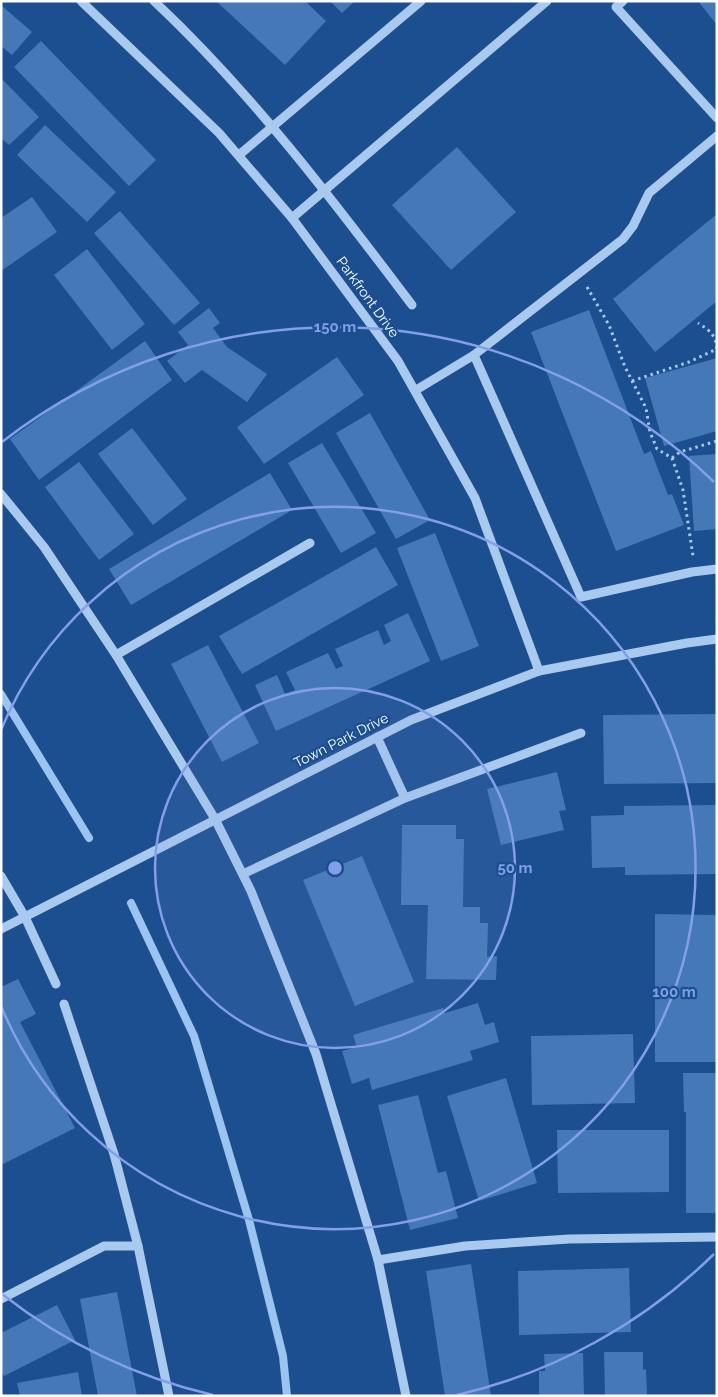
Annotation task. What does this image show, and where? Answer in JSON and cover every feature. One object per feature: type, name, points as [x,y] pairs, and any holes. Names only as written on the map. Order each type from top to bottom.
[{"type":"street","name":"Parkfront Drive","points":[[81,1],[220,133],[292,218],[398,361],[475,498],[539,671]]},
{"type":"street","points":[[154,1],[182,28],[325,190],[412,305]]},
{"type":"street","points":[[239,156],[421,1]]},
{"type":"street","points":[[292,218],[546,1]]},
{"type":"street","points":[[623,1],[616,7],[717,118]]},
{"type":"street","points":[[416,390],[474,355],[623,239],[633,226],[649,194],[717,136]]},
{"type":"street","points":[[474,355],[581,597],[695,571],[717,569]]},
{"type":"street","points":[[1,494],[44,547],[116,654],[215,819],[243,874],[316,1054],[378,1260],[406,1396]]},
{"type":"street","points":[[116,654],[310,543]]},
{"type":"street","name":"Town Park Drive","points":[[1,929],[411,720],[539,671],[717,639]]},
{"type":"street","points":[[243,874],[405,798],[581,732]]},
{"type":"street","points":[[376,737],[405,798]]},
{"type":"street","points":[[1,876],[25,917],[56,984]]},
{"type":"street","points":[[64,1004],[114,1154],[138,1246],[169,1396]]},
{"type":"street","points":[[378,1260],[464,1246],[568,1239],[717,1237]]},
{"type":"street","points":[[1,1299],[104,1246],[138,1246]]},
{"type":"path","points":[[579,273],[609,325],[632,381],[646,408],[650,432],[656,449],[672,458],[683,490],[695,571]]},
{"type":"path","points":[[632,381],[708,354],[717,349],[716,342],[708,329],[698,323]]},
{"type":"path","points":[[672,458],[680,452],[717,441]]},
{"type":"building","points":[[216,1],[305,1],[326,21],[285,65]]},
{"type":"building","points":[[330,1],[355,1],[342,13]]},
{"type":"building","points":[[698,1],[717,1],[717,25]]},
{"type":"building","points":[[1,5],[32,32],[12,55],[1,46]]},
{"type":"building","points":[[41,41],[156,160],[129,186],[14,67]]},
{"type":"building","points":[[1,78],[39,117],[9,145],[1,138]]},
{"type":"building","points":[[45,125],[116,192],[87,222],[17,155]]},
{"type":"building","points":[[457,147],[516,212],[451,270],[392,205]]},
{"type":"building","points":[[32,197],[57,232],[1,271],[1,218]]},
{"type":"building","points":[[120,211],[200,303],[174,325],[94,233]]},
{"type":"building","points":[[717,214],[717,301],[655,352],[613,299]]},
{"type":"building","points":[[87,249],[145,324],[112,350],[54,275]]},
{"type":"building","points":[[209,308],[220,323],[213,328],[227,347],[267,374],[247,402],[202,370],[185,383],[167,361],[188,345],[178,332]]},
{"type":"building","points":[[589,310],[644,454],[651,451],[668,495],[672,494],[684,525],[616,551],[531,332]]},
{"type":"building","points":[[145,341],[172,380],[39,480],[10,439]]},
{"type":"building","points":[[337,357],[364,395],[264,464],[237,427]]},
{"type":"building","points":[[717,358],[717,431],[664,446],[645,378]]},
{"type":"building","points":[[370,413],[430,520],[396,539],[336,433]]},
{"type":"building","points":[[132,428],[187,499],[153,525],[98,454]]},
{"type":"building","points":[[322,443],[376,533],[341,553],[288,463]]},
{"type":"building","points":[[717,454],[717,529],[694,531],[689,456]]},
{"type":"building","points":[[79,462],[134,534],[99,560],[45,487]]},
{"type":"building","points":[[270,473],[292,510],[131,605],[109,569]]},
{"type":"building","points":[[435,533],[479,646],[441,661],[397,548]]},
{"type":"building","points":[[376,547],[398,585],[242,674],[219,636]]},
{"type":"building","points":[[408,613],[430,661],[276,731],[255,685],[277,675],[285,694],[295,690],[286,672],[328,653],[336,669],[343,666],[335,649],[378,630],[384,645],[391,641],[384,625]]},
{"type":"building","points":[[208,645],[259,743],[222,762],[171,664]]},
{"type":"building","points":[[717,714],[717,783],[604,784],[603,715]]},
{"type":"building","points":[[557,772],[566,810],[559,811],[564,830],[501,845],[487,789]]},
{"type":"building","points":[[717,805],[717,874],[625,875],[625,867],[592,868],[591,816],[624,815],[624,806]]},
{"type":"building","points":[[402,825],[456,825],[456,839],[464,839],[463,907],[480,907],[480,923],[488,923],[487,957],[497,956],[496,980],[426,979],[428,905],[401,905]]},
{"type":"building","points":[[362,856],[414,982],[355,1006],[303,880]]},
{"type":"building","points":[[655,914],[717,915],[717,1062],[655,1062]]},
{"type":"building","points":[[18,979],[36,1014],[20,1022],[75,1128],[1,1165],[1,987]]},
{"type":"building","points":[[478,1003],[485,1025],[494,1022],[499,1042],[470,1051],[473,1060],[372,1090],[369,1078],[352,1084],[342,1051],[357,1047],[353,1035],[443,1008],[445,1013]]},
{"type":"building","points":[[633,1034],[635,1103],[532,1105],[531,1036]]},
{"type":"building","points":[[683,1073],[717,1073],[717,1213],[686,1213],[686,1112],[684,1112]]},
{"type":"building","points":[[506,1078],[537,1183],[479,1201],[447,1096]]},
{"type":"building","points":[[418,1095],[438,1173],[446,1171],[458,1218],[410,1230],[378,1105]]},
{"type":"building","points":[[557,1130],[669,1130],[669,1192],[558,1193]]},
{"type":"building","points":[[471,1264],[491,1396],[445,1396],[426,1271]]},
{"type":"building","points":[[629,1268],[631,1332],[519,1335],[518,1271]]},
{"type":"building","points":[[117,1292],[137,1396],[98,1396],[80,1299]]},
{"type":"building","points":[[57,1305],[75,1340],[4,1376],[1,1370],[1,1333]]},
{"type":"building","points":[[604,1352],[643,1352],[643,1370],[646,1369],[647,1396],[605,1396]]},
{"type":"building","points":[[583,1353],[584,1396],[539,1396],[539,1371],[545,1371],[544,1354]]},
{"type":"building","points":[[78,1372],[82,1396],[20,1396],[17,1383]]},
{"type":"waterway","points":[[1,694],[89,838]]},
{"type":"waterway","points":[[131,903],[194,1036],[249,1220],[283,1356],[287,1396]]}]
